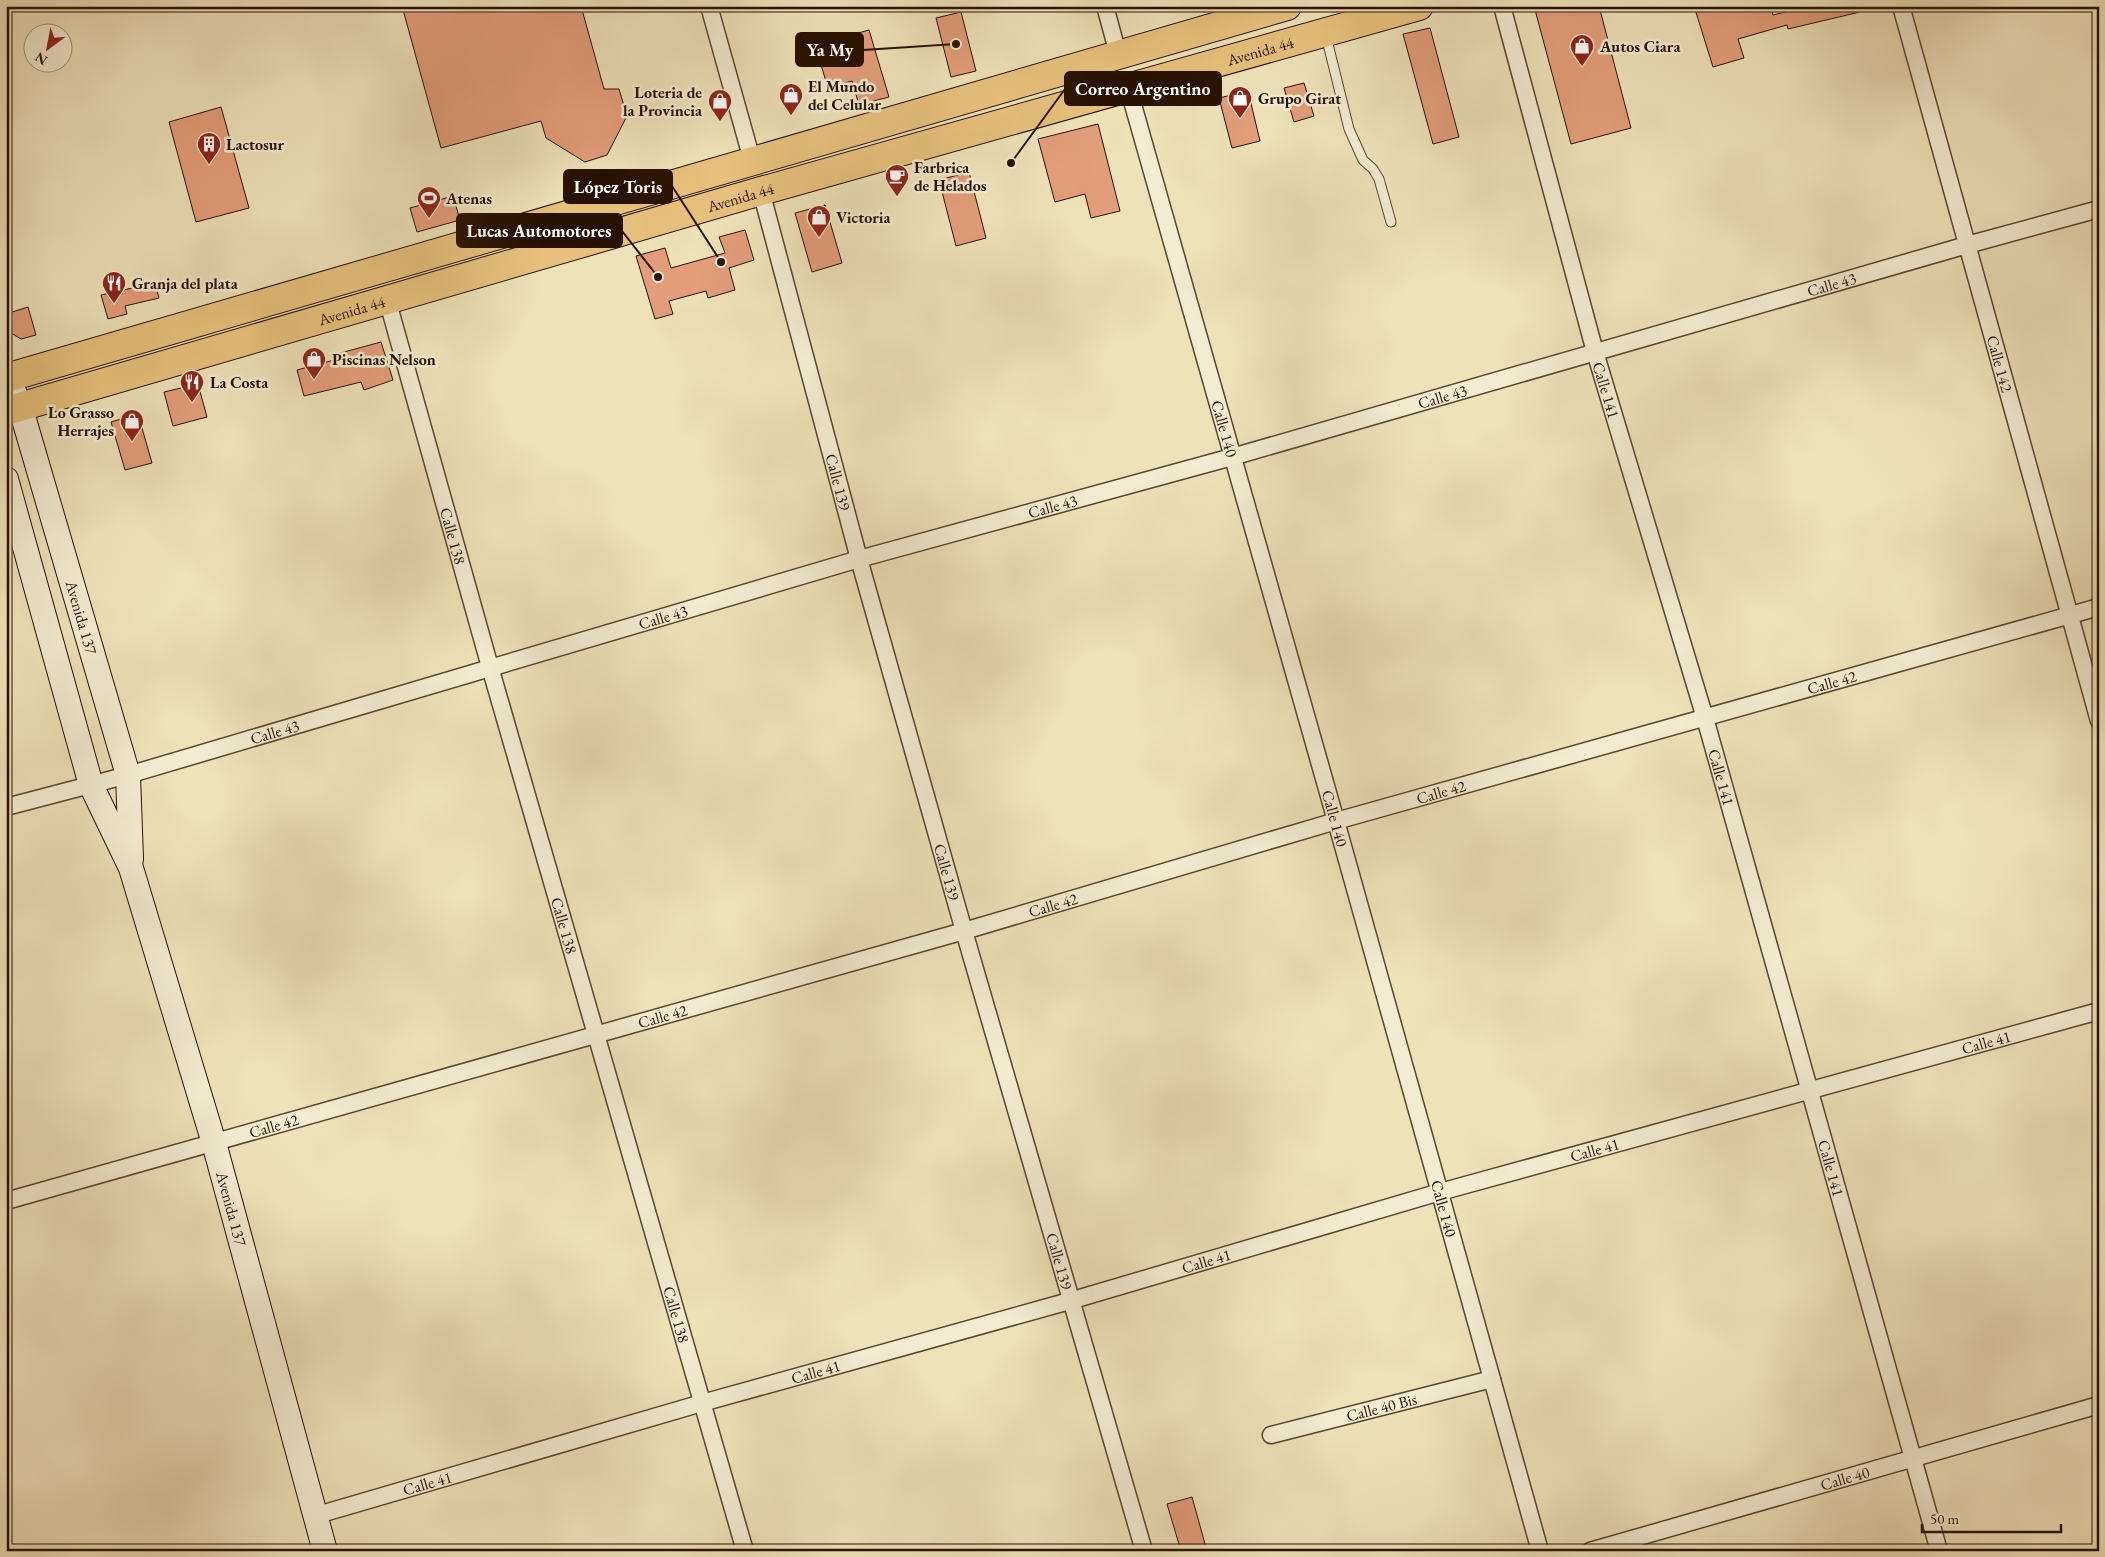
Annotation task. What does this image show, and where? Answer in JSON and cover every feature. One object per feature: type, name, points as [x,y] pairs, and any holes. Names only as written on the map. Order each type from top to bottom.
[{"type":"highway","name":"Avenida 44","points":[[7,376],[1287,6]]},
{"type":"highway","name":"Avenida 44","points":[[13,409],[761,191],[1418,6]]},
{"type":"street","points":[[709,6],[752,160]]},
{"type":"street","points":[[1105,6],[1118,54]]},
{"type":"street","name":"Calle 141","points":[[1502,6],[1595,352],[1705,718],[1940,1551]]},
{"type":"street","name":"Calle 142","points":[[1901,6],[2099,721]]},
{"type":"street","name":"Calle 140","points":[[1128,87],[1540,1551]]},
{"type":"street","name":"Calle 139","points":[[761,191],[859,559],[964,931],[1073,1300],[1144,1551]]},
{"type":"street","name":"Calle 43","points":[[6,807],[128,775],[859,559],[1232,457],[1967,245],[2099,209]]},
{"type":"street","name":"Calle 138","points":[[387,299],[490,667],[745,1551]]},
{"type":"street","name":"Avenida 137","points":[[7,376],[13,409],[128,775],[132,868]]},
{"type":"street","name":"Avenida 137","points":[[6,479],[90,785],[132,868],[214,1143],[324,1551]]},
{"type":"street","name":"Calle 42","points":[[7,1199],[214,1143],[964,931],[1336,821],[2099,606]]},
{"type":"street","name":"Calle 41","points":[[314,1516],[702,1403],[1073,1300],[1440,1192],[2099,1011]]},
{"type":"street","name":"Calle 40 Bis","points":[[1271,1435],[1492,1379]]},
{"type":"street","name":"Calle 40","points":[[1590,1551],[2099,1405]]},
{"type":"lane","points":[[1325,32],[1349,129],[1363,160],[1379,178],[1391,222]]},
{"type":"building","points":[[402,6],[581,6],[604,89],[619,89],[627,116],[607,155],[585,162],[546,138],[541,121],[441,148]]},
{"type":"building","name":"Autos Ciara","points":[[1534,6],[1599,6],[1631,128],[1571,144]]},
{"type":"building","points":[[1694,6],[1771,6],[1773,15],[1809,6],[1859,6],[1860,12],[1788,29],[1787,25],[1738,39],[1744,58],[1713,67]]},
{"type":"building","points":[[961,12],[976,71],[951,77],[936,18]]},
{"type":"building","points":[[1430,28],[1459,137],[1433,144],[1403,34]]},
{"type":"building","points":[[869,30],[889,97],[859,105],[852,81],[828,88],[815,45]]},
{"type":"building","points":[[1304,83],[1314,116],[1294,122],[1284,88]]},
{"type":"building","name":"Grupo Girat","points":[[1248,91],[1260,141],[1232,148],[1219,98]]},
{"type":"building","name":"Lactosur","points":[[221,107],[249,208],[196,222],[169,122]]},
{"type":"building","points":[[1098,124],[1120,211],[1091,218],[1085,194],[1055,202],[1038,139]]},
{"type":"building","points":[[969,172],[986,238],[956,246],[939,180]]},
{"type":"building","points":[[453,196],[460,220],[417,232],[410,208]]},
{"type":"building","name":"Victoria","points":[[825,205],[842,263],[812,272],[795,213]]},
{"type":"building","points":[[745,230],[754,260],[729,268],[735,290],[708,298],[706,291],[669,301],[673,314],[655,319],[636,256],[665,248],[671,268],[725,253],[719,237]]},
{"type":"building","points":[[155,283],[159,298],[125,306],[127,314],[108,319],[101,295]]},
{"type":"building","points":[[28,307],[36,335],[21,339],[11,333],[6,314]]},
{"type":"building","points":[[381,342],[393,380],[364,390],[361,382],[304,396],[297,370],[334,360],[333,355]]},
{"type":"building","points":[[198,384],[207,417],[173,426],[164,392]]},
{"type":"building","name":"Lo Grasso Herrajes","points":[[138,414],[152,463],[125,470],[111,422]]},
{"type":"building","points":[[1192,1497],[1207,1551],[1181,1551],[1167,1504]]},
{"type":"place","name":"Ya My","points":[[956,44]]},
{"type":"place","name":"Autos Ciara","points":[[1582,67]]},
{"type":"place","name":"El Mundo del Celular","points":[[791,116]]},
{"type":"place","name":"Grupo Girat","points":[[1240,119]]},
{"type":"place","name":"Loteria de la Provincia","points":[[720,122]]},
{"type":"place","name":"Correo Argentino","points":[[1011,163]]},
{"type":"place","name":"Lactosur","points":[[209,165]]},
{"type":"place","name":"Farbrica de Helados","points":[[897,197]]},
{"type":"place","name":"Atenas","points":[[429,219]]},
{"type":"place","name":"Victoria","points":[[819,238]]},
{"type":"place","name":"López Toris","points":[[721,262]]},
{"type":"place","name":"Lucas Automotores","points":[[658,277]]},
{"type":"place","name":"Granja del plata","points":[[114,304]]},
{"type":"place","name":"Piscinas Nelson","points":[[314,380]]},
{"type":"place","name":"La Costa","points":[[192,403]]},
{"type":"place","name":"Lo Grasso Herrajes","points":[[132,442]]}]
